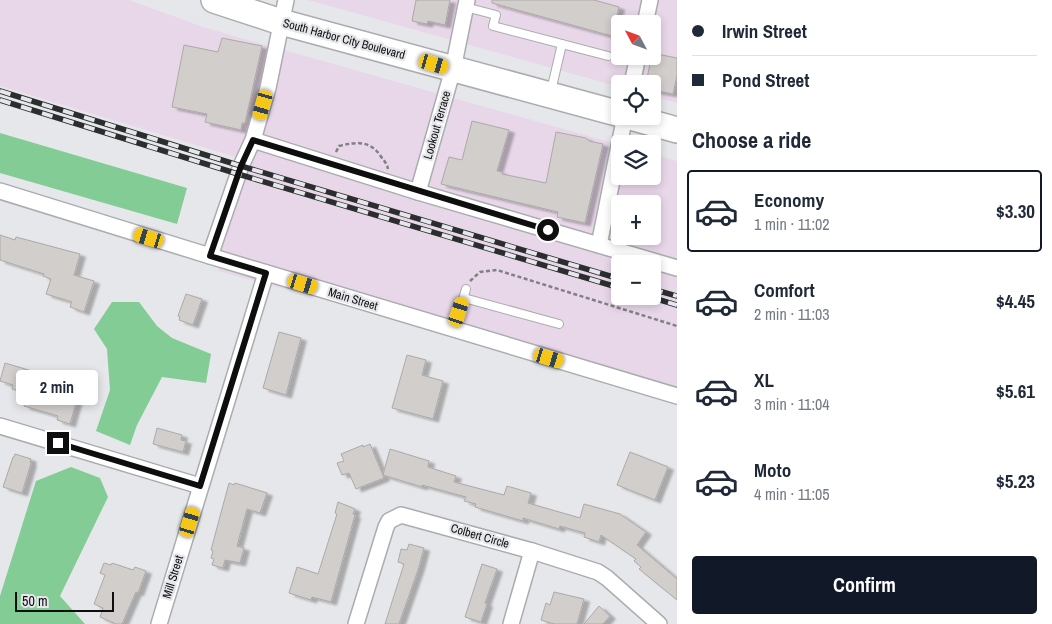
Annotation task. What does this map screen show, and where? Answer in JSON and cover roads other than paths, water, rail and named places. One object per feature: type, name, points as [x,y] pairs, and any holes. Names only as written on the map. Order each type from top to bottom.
[{"type":"main road","name":"South Harbor City Boulevard","points":[[214,0],[283,11],[453,69],[611,112]]},
{"type":"main road","points":[[659,125],[677,130]]},
{"type":"street","points":[[647,15],[650,0]]},
{"type":"street","name":"Lookout Terrace","points":[[418,192],[453,69],[466,3]]},
{"type":"street","points":[[210,256],[241,166],[253,140],[268,88],[283,11]]},
{"type":"street","points":[[600,245],[624,125]]},
{"type":"street","points":[[253,140],[418,192],[677,268]]},
{"type":"street","name":"Main Street","points":[[0,191],[677,396]]},
{"type":"street","name":"Mill Street","points":[[159,624],[266,273]]},
{"type":"street","points":[[0,426],[200,486]]},
{"type":"street","name":"Colbert Circle","points":[[356,624],[386,528],[389,521],[401,515],[532,551],[598,572],[659,624]]},
{"type":"street","points":[[511,624],[532,551]]},
{"type":"lane","points":[[466,3],[496,15]]},
{"type":"lane","points":[[498,5],[493,26],[608,56]]},
{"type":"lane","points":[[550,95],[562,44]]},
{"type":"lane","points":[[454,329],[466,289]]},
{"type":"lane","points":[[464,298],[560,324]]},
{"type":"railway","points":[[0,91],[241,166],[611,276]]},
{"type":"railway","points":[[0,100],[238,174],[611,285]]},
{"type":"railway","points":[[661,292],[677,296]]},
{"type":"railway","points":[[661,300],[677,305]]}]
